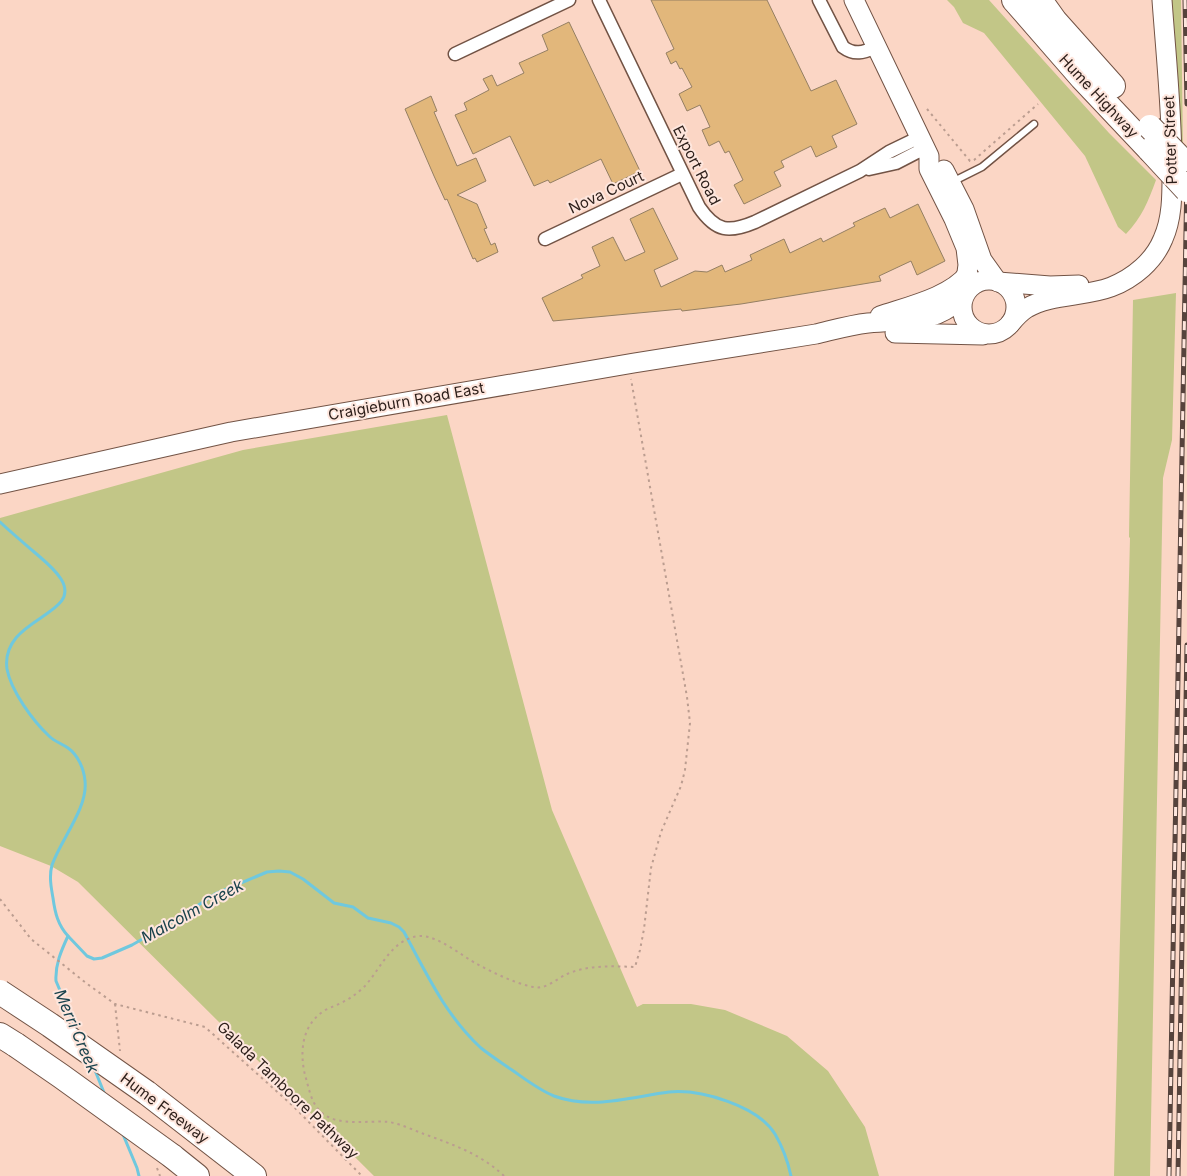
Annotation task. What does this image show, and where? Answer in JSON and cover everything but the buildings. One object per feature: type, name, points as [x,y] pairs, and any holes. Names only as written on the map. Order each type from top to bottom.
[{"type":"highway","name":"Hume Highway","points":[[1014,0],[1082,78],[1150,139],[1187,166]]},
{"type":"highway","name":"Hume Highway","points":[[1040,0],[1055,21],[1096,68],[1187,190]]},
{"type":"highway","name":"Hume Freeway","points":[[0,992],[147,1093],[254,1176]]},
{"type":"highway","points":[[8,1040],[61,1076],[197,1176]]},
{"type":"main road","points":[[854,0],[924,147],[929,169],[966,246],[968,274],[963,297],[962,311],[967,324],[973,330],[986,335],[1002,331],[1010,324],[1016,314],[1014,298],[1008,288],[998,282],[989,280],[977,282],[970,287],[963,297]]},
{"type":"main road","name":"Potter Street","points":[[1010,324],[1031,306],[1050,300],[1103,290],[1121,282],[1140,270],[1156,254],[1163,241],[1168,226],[1171,205],[1172,124],[1162,0]]},
{"type":"main road","points":[[924,147],[939,163],[951,182],[968,218],[980,256],[998,282]]},
{"type":"main road","name":"Potter Street","points":[[998,282],[1073,286],[1112,280],[1140,270]]},
{"type":"main road","points":[[848,326],[925,300],[954,287],[968,274]]},
{"type":"main road","name":"Craigieburn Road East","points":[[0,484],[230,432],[628,363],[816,334],[848,326],[923,319],[940,313],[963,297]]},
{"type":"main road","name":"Craigieburn Road East","points":[[816,334],[924,333],[986,335]]},
{"type":"street","points":[[455,54],[569,0]]},
{"type":"street","name":"Export Road","points":[[598,0],[682,174],[706,217],[720,228],[742,228],[860,171],[889,152],[924,147]]},
{"type":"street","points":[[819,0],[843,47],[850,52],[860,53],[877,47]]},
{"type":"street","name":"Nova Court","points":[[545,239],[682,174]]},
{"type":"lane","points":[[951,182],[982,167],[1034,124]]},
{"type":"path","points":[[927,109],[970,161],[974,160],[1038,104]]},
{"type":"path","points":[[504,1176],[491,1164],[473,1153],[390,1122],[338,1120],[322,1112],[314,1103],[310,1093],[301,1055],[308,1030],[321,1012],[350,998],[371,979],[386,956],[408,940],[420,936],[438,941],[495,973],[534,988],[545,987],[569,974],[584,969],[616,966],[634,968],[644,930],[651,868],[661,832],[686,770],[690,723],[628,363]]},
{"type":"path","name":"Galada Tamboore Pathway","points":[[0,899],[31,939],[115,1004],[205,1026],[293,1106],[362,1176]]},
{"type":"green space","points":[[947,0],[989,0],[1109,133],[1156,180],[1144,209],[1126,234],[1118,227],[1085,156],[984,33],[963,23],[954,7]]},
{"type":"green space","points":[[1168,0],[1181,0],[1183,150],[1178,144]]},
{"type":"green space","points":[[1176,293],[1172,440],[1163,478],[1150,1176],[1114,1176],[1130,538],[1133,300]]},
{"type":"green space","points":[[447,415],[552,810],[637,1007],[643,1004],[691,1004],[725,1010],[787,1036],[828,1071],[865,1127],[879,1176],[374,1176],[78,882],[51,866],[0,846],[0,518],[243,450]]},
{"type":"waterway","name":"Merri Creek","points":[[0,522],[54,570],[61,579],[65,591],[61,601],[52,610],[27,627],[16,638],[8,652],[7,669],[13,687],[30,714],[51,738],[75,754],[82,767],[85,781],[85,791],[78,813],[56,855],[50,877],[56,914],[59,923],[68,936],[58,964],[56,981],[78,1033]]},
{"type":"waterway","name":"Malcolm Creek","points":[[68,936],[87,956],[94,959],[102,958],[132,945],[179,918],[215,894],[267,872],[290,872],[303,879],[334,903],[353,907],[368,918],[391,923],[399,927],[404,932],[447,1008],[469,1036],[481,1048],[538,1088],[554,1096],[583,1102],[612,1101],[669,1092],[697,1093],[728,1101],[756,1115],[767,1124],[780,1144],[791,1176]]},
{"type":"waterway","name":"Merri Creek","points":[[94,1068],[105,1095]]},
{"type":"waterway","name":"Merri Creek","points":[[122,1132],[139,1176]]},
{"type":"railway","points":[[1185,0],[1187,104]]},
{"type":"railway","points":[[1169,1176],[1187,177]]},
{"type":"railway","points":[[1178,1176],[1187,645]]}]
